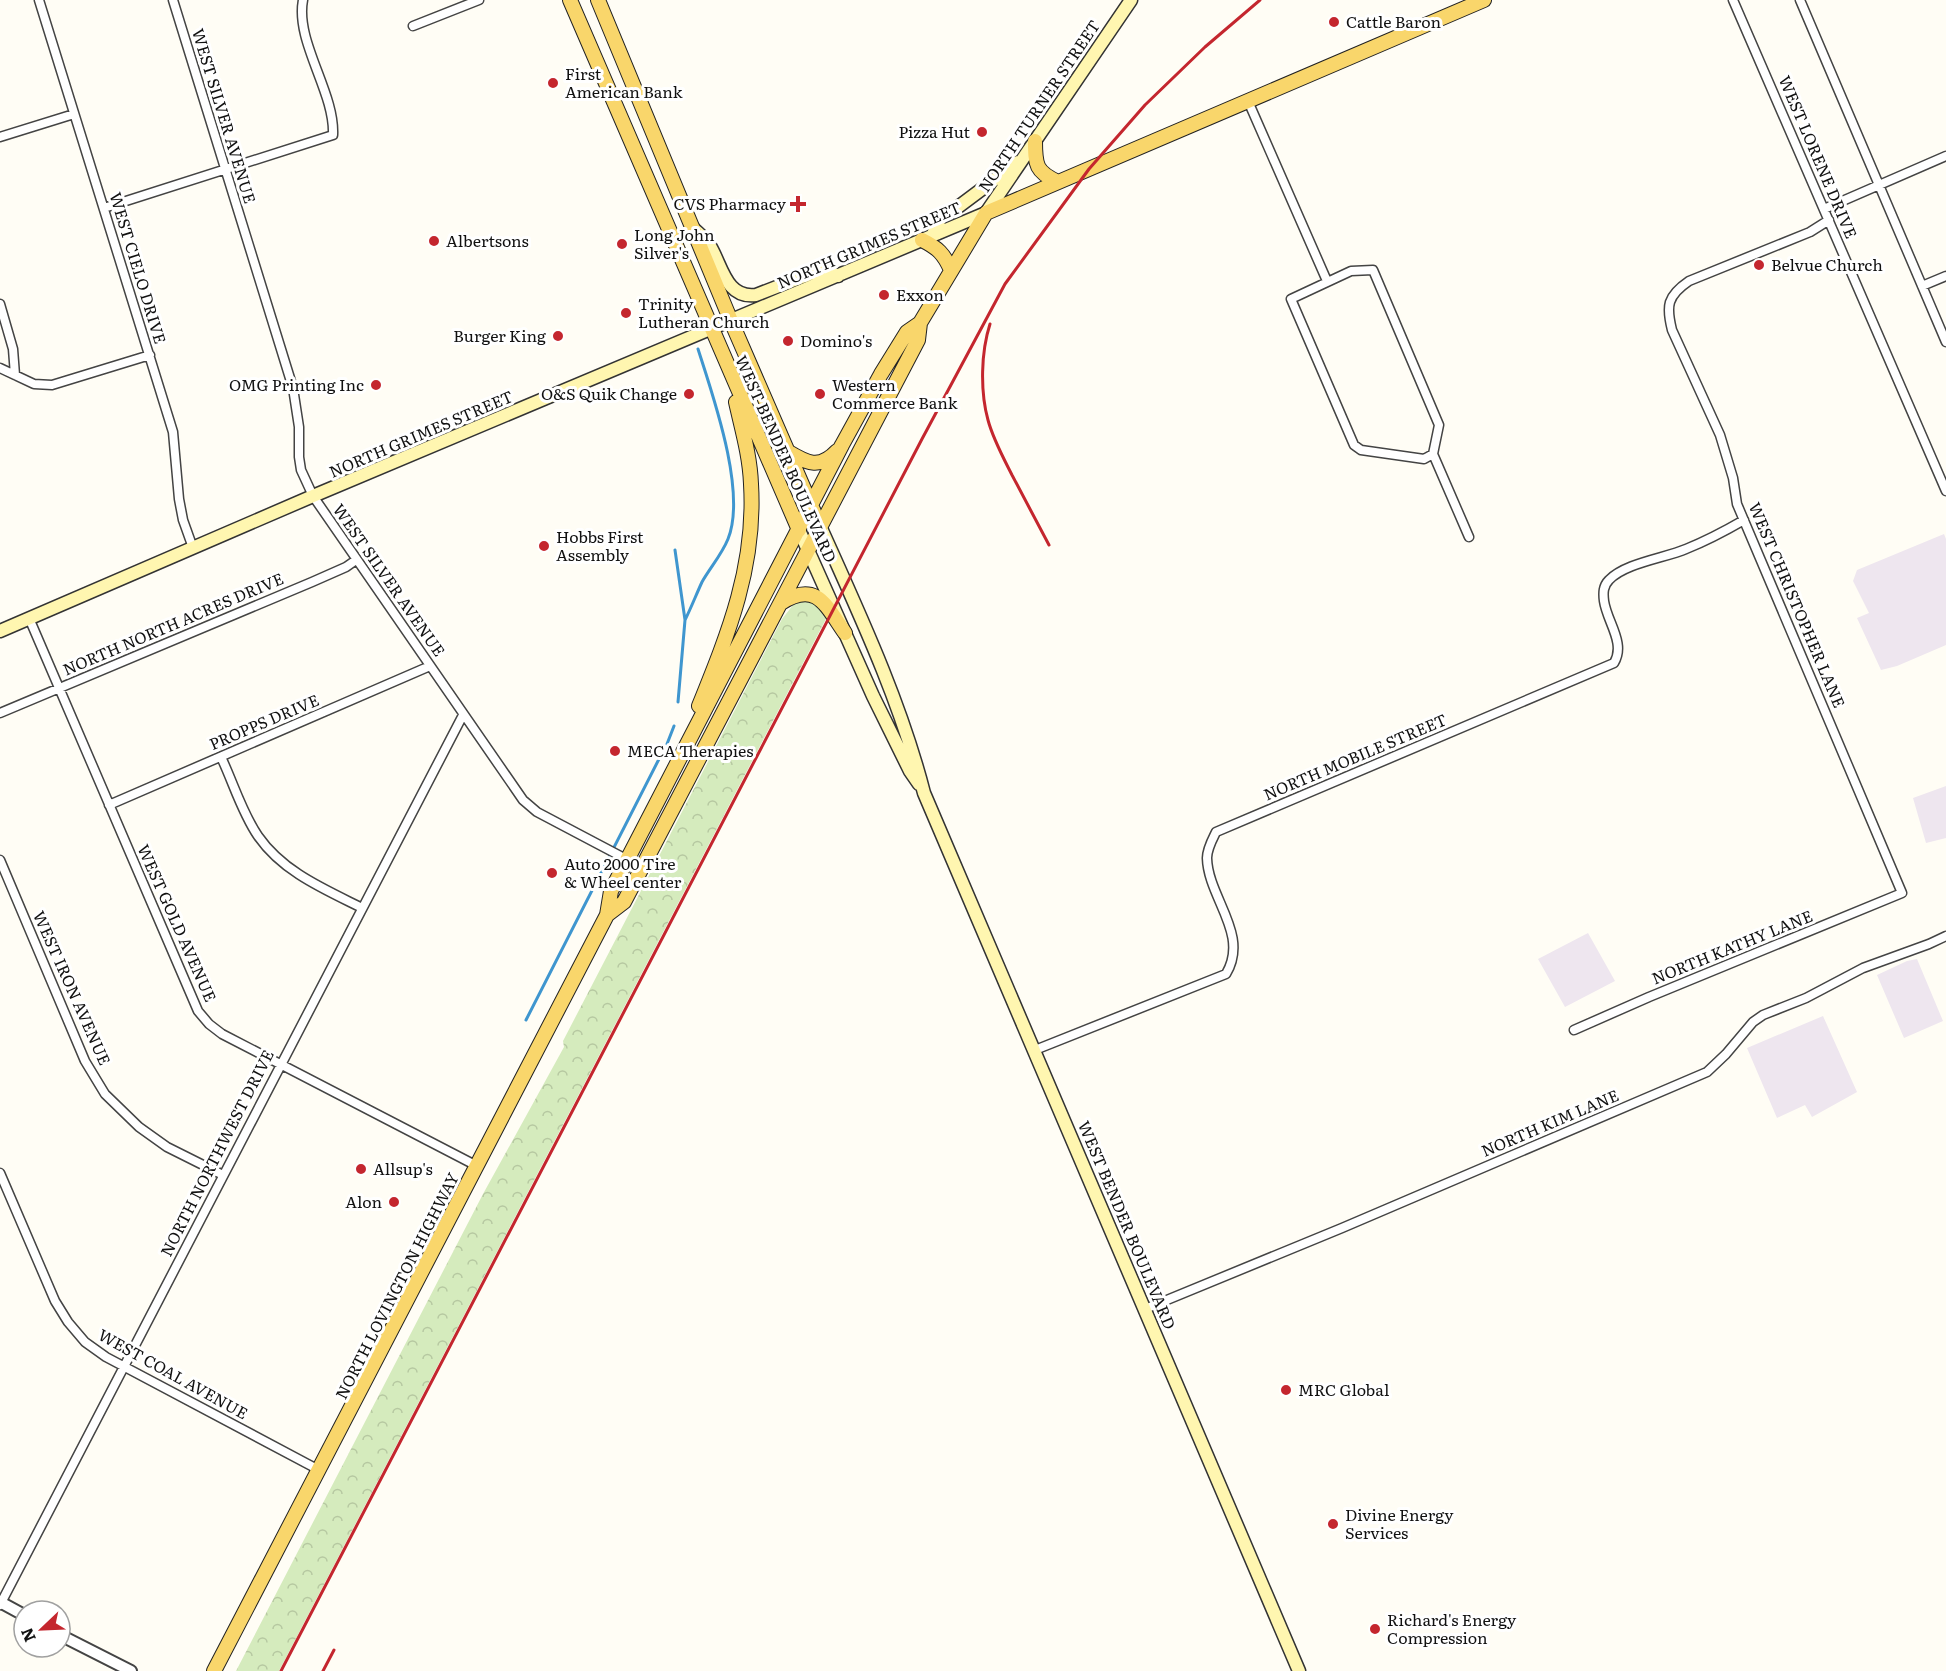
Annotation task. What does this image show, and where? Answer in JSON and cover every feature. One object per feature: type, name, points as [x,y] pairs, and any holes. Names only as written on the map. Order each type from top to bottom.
[{"type":"main road","name":"WEST BENDER BOULEVARD","points":[[598,0],[731,321],[881,665],[918,769],[924,793]]},
{"type":"main road","name":"NORTH TURNER STREET","points":[[820,526],[918,340],[920,323],[951,270],[986,213],[1131,0]]},
{"type":"main road","name":"NORTH GRIMES STREET","points":[[0,631],[1484,0]]},
{"type":"main road","name":"WEST BENDER BOULEVARD","points":[[574,1],[711,330],[807,549],[910,771],[924,793],[1299,1671]]},
{"type":"main road","points":[[1035,141],[1035,160],[1039,169],[1046,176],[1058,182]]},
{"type":"main road","points":[[638,158],[660,149]]},
{"type":"main road","points":[[951,270],[944,255],[927,238],[942,217],[1023,158]]},
{"type":"main road","points":[[693,227],[709,244],[727,281],[739,294],[756,296],[823,269],[838,276]]},
{"type":"main road","name":"NORTH TURNER STREET","points":[[799,530],[881,374],[907,332],[920,323]]},
{"type":"main road","points":[[696,728],[698,707],[741,594],[751,532],[752,490],[748,458],[729,371]]},
{"type":"main road","points":[[787,451],[807,462],[821,463],[830,458],[842,445]]},
{"type":"main road","name":"NORTH LOVINGTON HIGHWAY","points":[[607,915],[624,902],[820,526]]},
{"type":"main road","name":"NORTH LOVINGTON HIGHWAY","points":[[214,1671],[607,915],[611,891],[799,530]]},
{"type":"main road","points":[[779,604],[794,595],[816,596],[823,602],[845,633]]},
{"type":"street","name":"WEST CIELO DRIVE","points":[[39,0],[173,432],[179,499],[183,520],[193,548]]},
{"type":"street","name":"WEST SILVER AVENUE","points":[[173,0],[293,388],[299,427],[301,470],[313,496],[523,800],[537,812],[628,860]]},
{"type":"street","points":[[104,208],[333,135],[332,116],[303,23],[303,0]]},
{"type":"street","points":[[413,26],[479,0]]},
{"type":"street","name":"WEST LORENE DRIVE","points":[[1733,0],[1946,491]]},
{"type":"street","points":[[1800,0],[1946,342]]},
{"type":"street","points":[[1248,101],[1327,281]]},
{"type":"street","points":[[0,137],[74,114]]},
{"type":"street","points":[[1824,209],[1946,156]]},
{"type":"street","name":"WEST CHRISTOPHER LANE","points":[[1829,220],[1810,232],[1689,281],[1674,292],[1669,301],[1668,314],[1672,330],[1720,435],[1733,478],[1737,504],[1902,893]]},
{"type":"street","points":[[1433,454],[1424,459],[1376,453],[1361,450],[1350,441],[1291,299],[1351,272],[1373,270],[1439,425],[1433,454],[1469,537]]},
{"type":"street","points":[[1922,286],[1946,276]]},
{"type":"street","points":[[0,304],[13,349],[15,375]]},
{"type":"street","points":[[0,368],[34,384],[52,385],[150,355]]},
{"type":"street","name":"NORTH MOBILE STREET","points":[[1035,1050],[1226,974],[1233,963],[1231,928],[1209,873],[1207,857],[1209,846],[1216,832],[1614,663],[1618,655],[1616,634],[1604,604],[1603,589],[1609,579],[1629,567],[1686,549],[1744,520]]},
{"type":"street","name":"NORTH NORTH ACRES DRIVE","points":[[0,713],[312,582],[356,560]]},
{"type":"street","name":"WEST GOLD AVENUE","points":[[29,618],[198,1011],[222,1034],[477,1166]]},
{"type":"street","name":"PROPPS DRIVE","points":[[109,805],[430,666]]},
{"type":"street","name":"NORTH NORTHWEST DRIVE","points":[[0,1603],[464,715]]},
{"type":"street","points":[[221,757],[257,835],[274,856],[294,873],[362,908]]},
{"type":"street","name":"WEST IRON AVENUE","points":[[0,860],[85,1061],[105,1094],[139,1127],[167,1147],[223,1174]]},
{"type":"street","name":"NORTH KATHY LANE","points":[[1574,1030],[1660,992],[1902,893]]},
{"type":"street","name":"NORTH KIM LANE","points":[[1145,1309],[1707,1072],[1753,1022],[1763,1015],[1806,998],[1863,968],[1946,936]]},
{"type":"street","name":"WEST COAL AVENUE","points":[[0,1173],[55,1301],[68,1323],[85,1341],[106,1357],[320,1470]]},
{"type":"street","points":[[72,1641],[131,1671]]},
{"type":"shaded area","points":[[1944,534],[1946,539],[1946,645],[1897,666],[1881,670],[1857,618],[1869,613],[1853,581],[1857,570]]},
{"type":"shaded area","points":[[1946,786],[1946,838],[1926,843],[1913,798]]},
{"type":"shaded area","points":[[1588,933],[1615,981],[1565,1007],[1538,959]]},
{"type":"shaded area","points":[[1917,959],[1943,1021],[1904,1038],[1877,975],[1907,961]]},
{"type":"shaded area","points":[[1823,1016],[1857,1092],[1812,1117],[1805,1105],[1777,1118],[1747,1048]]},
{"type":"green space","points":[[801,600],[812,600],[827,617],[279,1671],[236,1671],[483,1194],[564,1047],[563,1041],[782,619],[793,605]]},
{"type":"waterway","points":[[685,620],[702,582],[728,539],[733,519],[731,471],[726,444],[698,349]]},
{"type":"waterway","points":[[675,550],[685,620],[678,702]]},
{"type":"waterway","points":[[667,744],[674,726]]},
{"type":"waterway","points":[[526,1020],[659,759]]},
{"type":"railway","points":[[281,1671],[922,439],[1005,284],[1089,169],[1145,105],[1205,47],[1260,0]]},
{"type":"railway","points":[[990,324],[983,372],[985,409],[1002,455],[1049,545]]},
{"type":"railway","points":[[323,1671],[334,1650]]},
{"type":"place","name":"Cattle Baron","points":[[1334,22]]},
{"type":"place","name":"First American Bank","points":[[553,83]]},
{"type":"place","name":"Pizza Hut","points":[[982,132]]},
{"type":"place","name":"CVS Pharmacy","points":[[798,204]]},
{"type":"place","name":"Albertsons","points":[[434,241]]},
{"type":"place","name":"Long John Silver's","points":[[622,244]]},
{"type":"place","name":"Belvue Church","points":[[1759,265]]},
{"type":"place","name":"Exxon","points":[[884,295]]},
{"type":"place","name":"Trinity Lutheran Church","points":[[626,313]]},
{"type":"place","name":"Burger King","points":[[558,336]]},
{"type":"place","name":"Domino's","points":[[788,341]]},
{"type":"place","name":"OMG Printing Inc","points":[[376,385]]},
{"type":"place","name":"O&S Quik Change","points":[[689,394]]},
{"type":"place","name":"Western Commerce Bank","points":[[820,394]]},
{"type":"place","name":"Hobbs First Assembly","points":[[544,546]]},
{"type":"place","name":"MECA Therapies","points":[[615,751]]},
{"type":"place","name":"Auto 2000 Tire & Wheel center","points":[[552,873]]},
{"type":"place","name":"Allsup's","points":[[361,1169]]},
{"type":"place","name":"Alon","points":[[394,1202]]},
{"type":"place","name":"MRC Global","points":[[1286,1390]]},
{"type":"place","name":"Divine Energy Services","points":[[1333,1524]]},
{"type":"place","name":"Richard's Energy Compression","points":[[1375,1629]]}]
